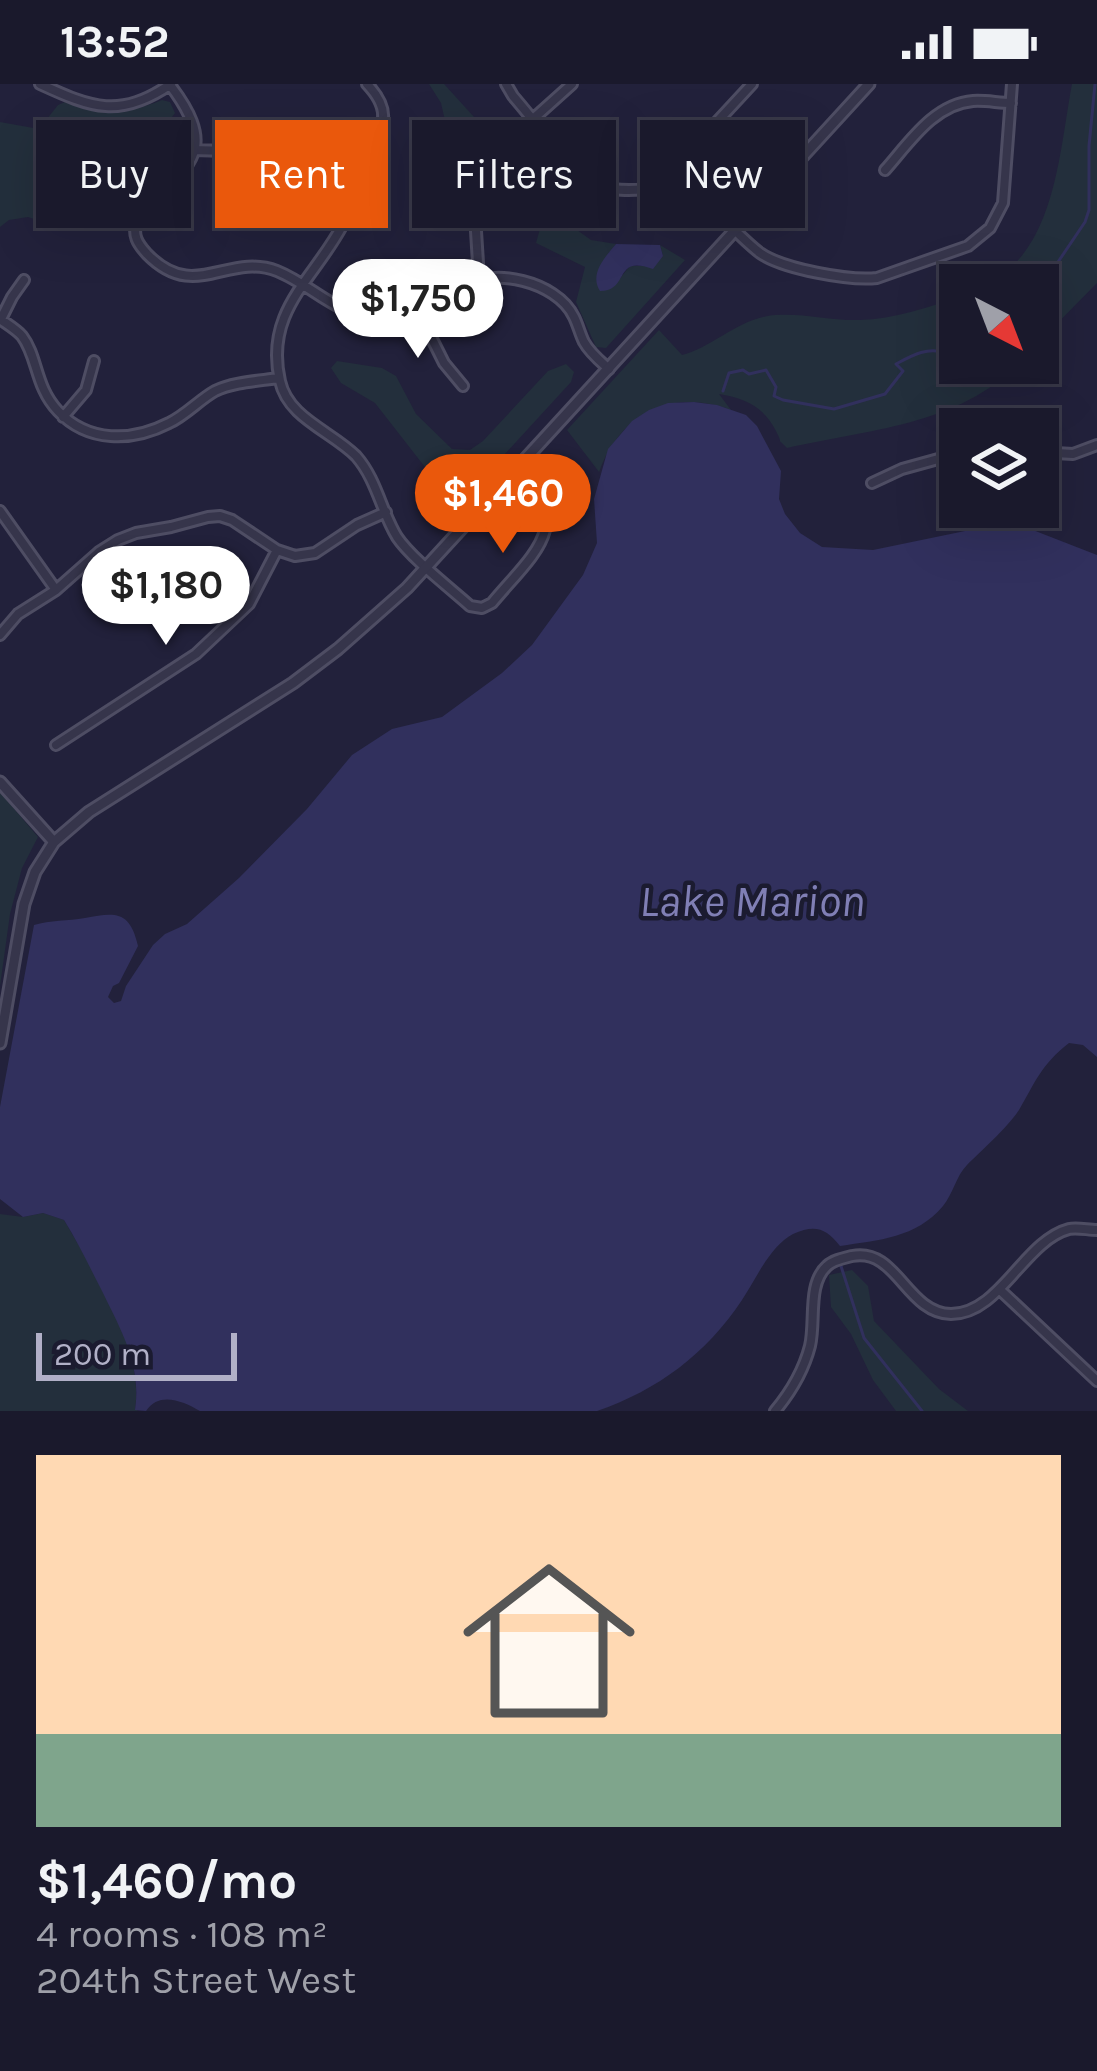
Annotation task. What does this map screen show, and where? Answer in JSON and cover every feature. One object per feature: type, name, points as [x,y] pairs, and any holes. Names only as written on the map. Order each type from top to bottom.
[{"type":"street","points":[[40,84],[82,104],[101,106],[142,100],[171,84],[192,118],[194,150],[183,174],[136,222],[140,246],[160,265],[179,274],[204,277],[250,266],[275,271],[336,308],[360,316],[390,317],[479,279],[513,279],[553,294],[569,309],[588,349],[609,369]]},
{"type":"street","points":[[367,84],[381,102],[382,130],[360,166],[342,226],[288,306],[280,330],[279,378],[284,395],[295,411],[336,437],[359,460],[400,541],[470,606],[482,608],[491,603],[537,549],[546,528],[542,496],[519,469]]},
{"type":"street","points":[[506,84],[580,172],[602,186],[640,190]]},
{"type":"street","points":[[533,119],[572,84]]},
{"type":"street","points":[[719,120],[752,84]]},
{"type":"street","points":[[0,1042],[24,904],[35,872],[54,842],[89,812],[293,683],[355,635],[428,568],[868,84]]},
{"type":"street","points":[[733,228],[781,264],[863,279],[968,246],[990,228],[1003,203],[1012,84]]},
{"type":"street","points":[[885,170],[947,108],[971,101],[1011,103]]},
{"type":"street","points":[[194,150],[215,151]]},
{"type":"street","points":[[476,228],[479,279]]},
{"type":"street","points":[[24,280],[1,319],[23,337],[42,391],[64,417],[97,435],[135,436],[172,422],[221,388],[279,378]]},
{"type":"street","points":[[417,309],[444,363],[463,386]]},
{"type":"street","points":[[64,417],[86,390],[94,361]]},
{"type":"street","points":[[1059,453],[1073,454],[1097,445]]},
{"type":"street","points":[[872,483],[939,459]]},
{"type":"street","points":[[0,511],[56,590]]},
{"type":"street","points":[[0,635],[18,614],[118,540],[208,517],[232,520],[277,550],[296,556],[315,553],[386,512]]},
{"type":"street","points":[[56,745],[196,654],[249,604],[277,550]]},
{"type":"street","points":[[0,782],[54,842]]},
{"type":"street","points":[[775,1411],[806,1358],[816,1280],[828,1264],[863,1254],[875,1258],[918,1301],[942,1313],[958,1314],[973,1309],[998,1289],[1047,1240],[1072,1228],[1097,1231]]},
{"type":"street","points":[[998,1289],[1097,1382]]},
{"type":"shaded area","points":[[429,84],[444,84],[477,120],[445,120]]},
{"type":"shaded area","points":[[1072,84],[1097,84],[1097,283],[1059,322],[1059,264],[1014,264],[1040,225],[1057,169]]},
{"type":"shaded area","points":[[162,100],[170,102],[175,113],[170,120],[46,120],[65,102],[113,112]]},
{"type":"shaded area","points":[[0,122],[36,128],[36,220],[9,220],[0,227]]},
{"type":"shaded area","points":[[540,228],[575,228],[591,240],[616,244],[600,266],[616,283],[630,266],[645,266],[663,256],[660,245],[685,260],[606,348],[596,347],[576,302],[585,267],[536,243]]},
{"type":"shaded area","points":[[939,303],[939,384],[995,384],[969,400],[911,422],[787,448],[760,410],[745,401],[719,394],[731,410],[688,402],[668,404],[634,421],[620,434],[599,472],[567,430],[659,330],[682,355],[763,317],[850,320]]},
{"type":"shaded area","points":[[337,361],[382,368],[396,376],[416,414],[452,449],[470,450],[548,371],[566,364],[574,372],[571,382],[459,504],[453,503],[375,403],[341,383],[331,368]]},
{"type":"shaded area","points":[[0,792],[38,837],[22,868],[10,914],[0,986]]},
{"type":"shaded area","points":[[43,1213],[64,1220],[114,1312],[132,1362],[138,1411],[0,1411],[0,1214]]},
{"type":"shaded area","points":[[852,1270],[868,1286],[874,1321],[939,1389],[968,1411],[896,1411],[831,1307],[829,1275]]},
{"type":"water","points":[[616,244],[660,245],[663,256],[653,269],[632,266],[615,285],[600,291],[597,272]]},
{"type":"water","name":"Lake Marion","points":[[668,403],[717,405],[746,415],[781,471],[779,499],[785,514],[800,533],[822,547],[873,550],[980,528],[1028,528],[1097,555],[1097,1057],[1083,1045],[1069,1043],[1060,1051],[1014,1117],[963,1169],[943,1206],[921,1225],[896,1236],[840,1246],[820,1230],[793,1234],[770,1255],[728,1319],[696,1353],[660,1381],[597,1411],[200,1411],[164,1400],[146,1411],[135,1410],[128,1347],[64,1220],[43,1213],[23,1217],[0,1199],[0,1107],[34,925],[105,915],[126,920],[138,946],[108,997],[114,1003],[121,1001],[153,945],[187,924],[239,878],[352,755],[392,729],[442,717],[532,645],[583,575],[597,543],[594,499],[608,449],[632,421]]},
{"type":"waterway","points":[[1056,264],[1089,210],[1095,84]]},
{"type":"waterway","points":[[723,391],[729,373],[766,370],[776,387],[774,396],[834,409],[885,394],[903,371],[896,364],[926,351],[939,351]]},
{"type":"waterway","points":[[840,1263],[864,1338],[922,1411]]}]
